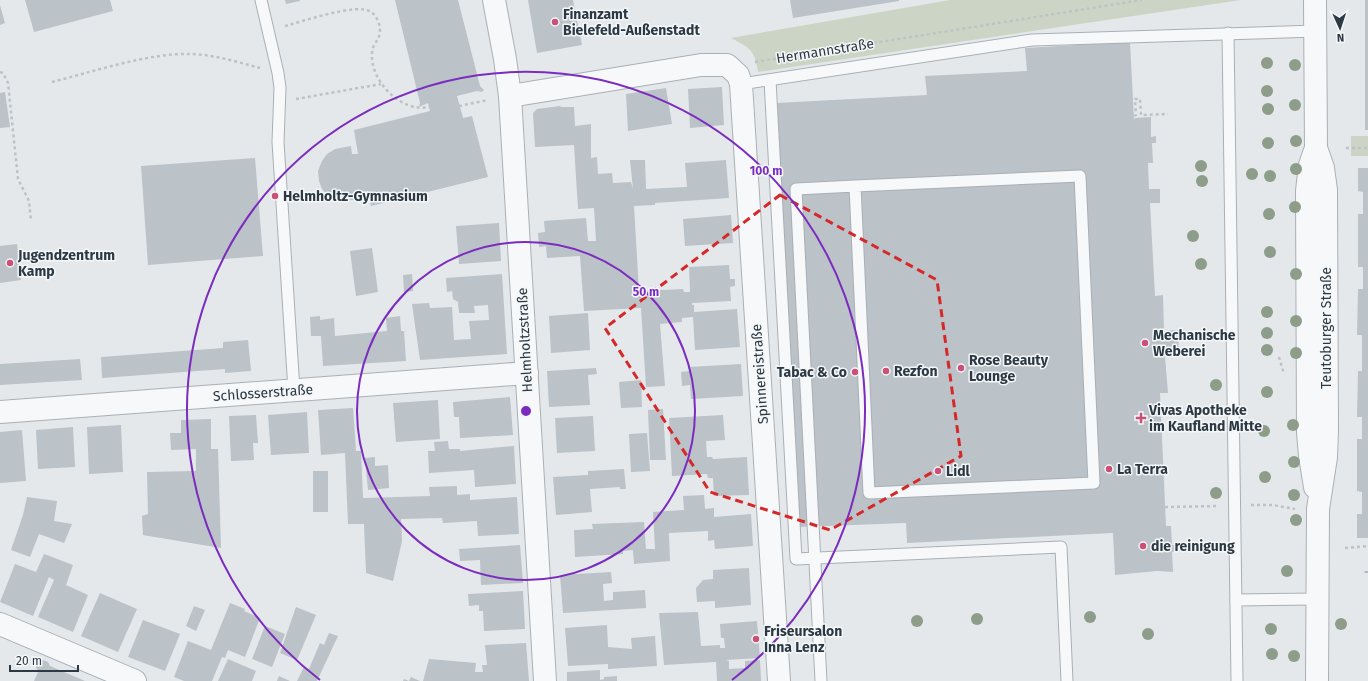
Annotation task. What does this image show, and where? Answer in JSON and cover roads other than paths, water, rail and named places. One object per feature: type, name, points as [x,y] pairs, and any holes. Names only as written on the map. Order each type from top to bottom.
[{"type":"street","name":"Helmholtzstraße","points":[[494,0],[510,96],[545,681]]},
{"type":"street","name":"Teutoburger Straße","points":[[1315,0],[1316,148],[1310,165],[1307,191],[1307,304],[1309,509],[1318,599],[1317,681]]},
{"type":"street","points":[[510,96],[701,65],[727,65],[737,77]]},
{"type":"street","name":"Spinnereistraße","points":[[737,77],[779,681]]},
{"type":"street","name":"Schlosserstraße","points":[[0,412],[527,373]]},
{"type":"street","points":[[0,624],[135,681]]},
{"type":"lane","points":[[261,0],[278,73],[280,101],[278,142],[294,390]]},
{"type":"lane","points":[[737,77],[770,80],[1032,40],[1316,31]]},
{"type":"lane","points":[[1228,33],[1237,681]]},
{"type":"lane","points":[[770,80],[796,559],[1061,547],[1067,681]]},
{"type":"lane","points":[[820,681],[796,189],[855,186],[1080,176],[1094,483],[869,493],[855,186]]},
{"type":"lane","points":[[1236,600],[1318,599]]},
{"type":"place","name":"Finanzamt Bielefeld-Außenstadt","points":[[555,22]]},
{"type":"place","name":"Helmholtz-Gymnasium","points":[[275,196]]},
{"type":"place","name":"Jugendzentrum Kamp","points":[[10,263]]},
{"type":"place","name":"Mechanische Weberei","points":[[1145,343]]},
{"type":"place","name":"Rose Beauty Lounge","points":[[961,368]]},
{"type":"place","name":"Rezfon","points":[[886,371]]},
{"type":"place","name":"Tabac & Co","points":[[855,372]]},
{"type":"place","name":"Vivas Apotheke im Kaufland Mitte","points":[[1141,418]]},
{"type":"place","name":"La Terra","points":[[1109,469]]},
{"type":"place","name":"Lidl","points":[[938,471]]},
{"type":"place","name":"die reinigung","points":[[1143,546]]},
{"type":"place","name":"Friseursalon Inna Lenz","points":[[756,639]]}]
